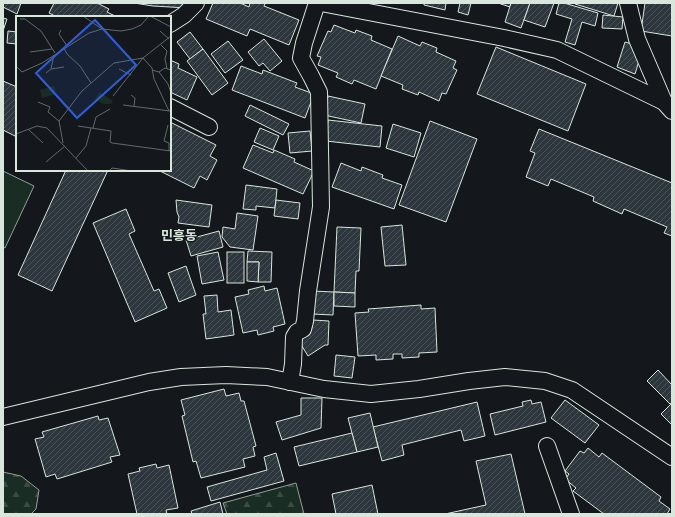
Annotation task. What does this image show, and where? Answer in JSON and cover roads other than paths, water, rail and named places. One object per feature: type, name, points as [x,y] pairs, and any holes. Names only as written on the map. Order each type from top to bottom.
[{"type":"street","points":[[171,23],[184,15],[196,3]]},
{"type":"street","points":[[290,382],[293,364],[294,337],[303,329],[305,321],[308,291],[321,208],[319,92],[312,76],[301,58],[304,43],[317,3]]},
{"type":"street","points":[[321,3],[349,6],[557,50],[668,106]]},
{"type":"street","points":[[628,3],[637,39],[668,106]]},
{"type":"street","points":[[171,108],[210,127]]},
{"type":"street","points":[[3,417],[150,382],[181,377],[226,375],[267,377],[324,389],[371,394],[505,377],[545,381],[572,390],[672,457]]},
{"type":"street","points":[[547,446],[571,514]]},
{"type":"district","name":"민흥동","points":[[179,235]]}]
